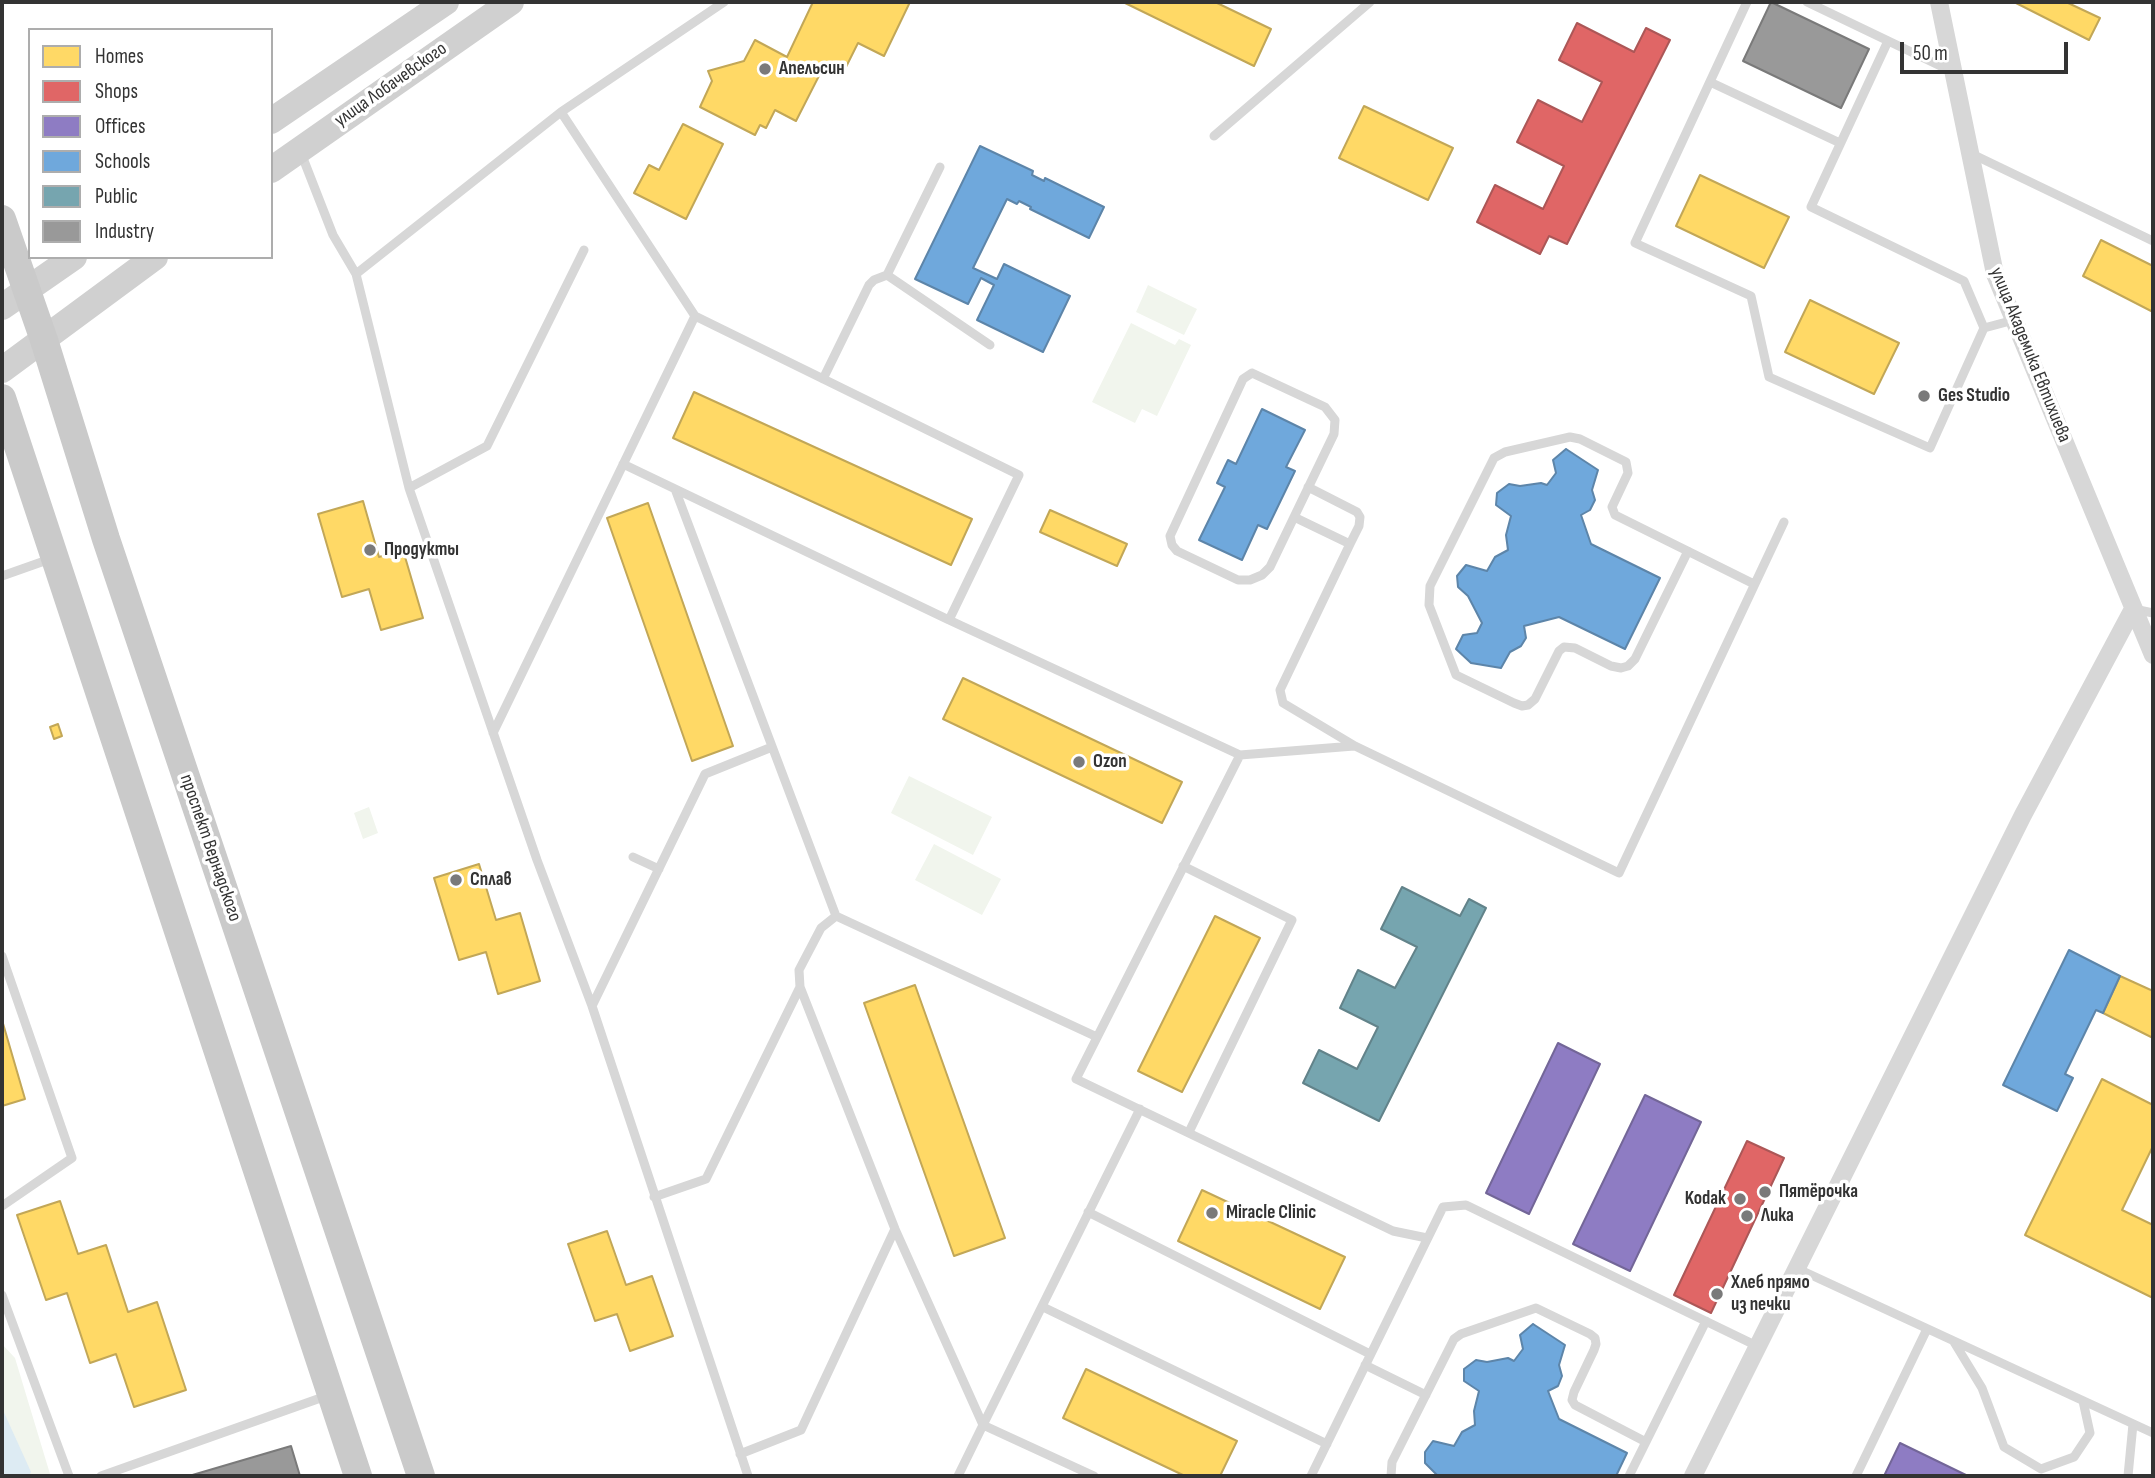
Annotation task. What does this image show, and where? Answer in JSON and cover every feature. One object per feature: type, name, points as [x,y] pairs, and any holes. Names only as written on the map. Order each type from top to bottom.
[{"type":"main road","name":"улица Лобачевского","points":[[273,120],[446,2]]},
{"type":"main road","name":"улица Лобачевского","points":[[273,169],[511,2]]},
{"type":"main road","name":"проспект Вернадского","points":[[2,219],[421,1476]]},
{"type":"main road","points":[[2,307],[71,259]]},
{"type":"main road","points":[[2,370],[152,259]]},
{"type":"main road","points":[[2,398],[358,1476]]},
{"type":"street","name":"улица Академика Евтихиева","points":[[1939,2],[1995,274],[2153,655]]},
{"type":"street","points":[[1693,1476],[2017,827],[2133,609]]},
{"type":"lane","points":[[356,274],[561,112],[724,2]]},
{"type":"lane","points":[[1214,135],[1370,2]]},
{"type":"lane","points":[[1747,2],[1635,243],[1751,296],[1769,377],[1930,447],[1984,328],[1964,281],[1811,207],[1888,41]]},
{"type":"lane","points":[[1807,2],[1953,72]]},
{"type":"lane","points":[[1710,82],[1840,143]]},
{"type":"lane","points":[[561,112],[695,316],[1019,475],[949,620]]},
{"type":"lane","points":[[300,149],[333,235],[356,274],[409,488],[537,860],[592,1006],[748,1476]]},
{"type":"lane","points":[[1969,152],[2153,241]]},
{"type":"lane","points":[[823,379],[869,285],[887,275],[940,167]]},
{"type":"lane","points":[[409,488],[487,446],[584,250]]},
{"type":"lane","points":[[887,275],[990,345]]},
{"type":"lane","points":[[493,733],[695,316]]},
{"type":"lane","points":[[1984,328],[2014,320]]},
{"type":"lane","points":[[1247,375],[1259,375],[1325,407],[1335,421],[1334,434],[1294,517],[1270,567],[1262,575],[1250,580],[1238,580],[1177,551],[1172,545],[1171,528],[1247,375]]},
{"type":"lane","points":[[1688,551],[1628,666],[1611,666],[1575,648],[1564,647],[1559,651],[1535,699],[1528,705],[1514,703],[1456,674],[1429,605],[1430,586],[1494,457],[1504,452],[1565,438],[1580,439],[1626,462],[1628,473],[1612,507],[1615,515],[1688,551],[1754,584]]},
{"type":"lane","points":[[623,464],[1240,755],[1356,746]]},
{"type":"lane","points":[[1308,487],[1357,512],[1360,517],[1359,526],[1280,690],[1280,698],[1287,706],[1356,746],[1619,873],[1784,522]]},
{"type":"lane","points":[[674,489],[836,916],[1097,1037]]},
{"type":"lane","points":[[1294,517],[1350,544]]},
{"type":"lane","points":[[2,576],[53,558]]},
{"type":"lane","points":[[2133,609],[2153,613]]},
{"type":"lane","points":[[592,1006],[705,774],[772,747]]},
{"type":"lane","points":[[1240,755],[1076,1079],[1393,1231],[1427,1238]]},
{"type":"lane","points":[[633,857],[659,869]]},
{"type":"lane","points":[[1183,866],[1292,920],[1189,1132]]},
{"type":"lane","points":[[836,916],[821,928],[799,970],[800,987],[895,1229],[983,1425],[1094,1476]]},
{"type":"lane","points":[[2,956],[72,1158],[2,1206]]},
{"type":"lane","points":[[654,1197],[706,1179],[800,987]]},
{"type":"lane","points":[[958,1476],[1140,1109]]},
{"type":"lane","points":[[1311,1476],[1443,1207],[1466,1205],[1757,1346]]},
{"type":"lane","points":[[1088,1212],[1370,1354]]},
{"type":"lane","points":[[740,1454],[801,1430],[895,1229]]},
{"type":"lane","points":[[1796,1268],[2153,1433]]},
{"type":"lane","points":[[2,1295],[69,1476]]},
{"type":"lane","points":[[1043,1307],[1327,1444]]},
{"type":"lane","points":[[1391,1476],[1392,1462],[1457,1336],[1530,1310],[1541,1309],[1595,1338],[1594,1350],[1574,1392],[1574,1405],[1646,1442]]},
{"type":"lane","points":[[1629,1476],[1706,1321]]},
{"type":"lane","points":[[1856,1476],[1927,1329]]},
{"type":"lane","points":[[1953,1341],[1982,1388],[2004,1447],[2041,1469],[2074,1457],[2090,1433],[2083,1401]]},
{"type":"lane","points":[[1365,1365],[1426,1395]]},
{"type":"lane","points":[[101,1476],[330,1395]]},
{"type":"lane","points":[[2128,1476],[2133,1424]]},
{"type":"shaded area","points":[[1148,285],[1197,309],[1184,335],[1136,312]]},
{"type":"shaded area","points":[[1131,323],[1175,345],[1179,339],[1191,345],[1157,416],[1142,409],[1135,423],[1092,402]]},
{"type":"shaded area","points":[[909,776],[992,817],[973,855],[891,813]]},
{"type":"shaded area","points":[[369,807],[378,833],[363,839],[354,813]]},
{"type":"shaded area","points":[[934,844],[1001,879],[982,915],[915,880]]},
{"type":"shaded area","points":[[2,1344],[15,1358],[50,1474],[48,1476],[2,1476]]},
{"type":"shaded area","points":[[2,1408],[31,1472],[29,1476],[2,1476]]},
{"type":"building: Homes","points":[[813,2],[910,2],[884,56],[858,43],[846,67],[839,63],[835,71],[824,66],[796,121],[775,110],[766,128],[760,125],[755,135],[700,107],[712,81],[708,71],[744,61],[755,40],[787,57]]},
{"type":"building: Homes","points":[[1123,2],[1215,2],[1271,29],[1254,66]]},
{"type":"building: Homes","points":[[2014,2],[2066,2],[2100,18],[2089,40]]},
{"type":"building: Homes","points":[[1364,106],[1453,148],[1428,200],[1339,158]]},
{"type":"building: Homes","points":[[683,124],[723,144],[686,219],[634,193],[649,165],[659,170]]},
{"type":"building: Homes","points":[[1700,175],[1789,217],[1764,268],[1676,226]]},
{"type":"building: Homes","points":[[2101,240],[2153,266],[2153,312],[2083,276]]},
{"type":"building: Homes","points":[[1810,300],[1899,343],[1874,394],[1785,352]]},
{"type":"building: Homes","points":[[694,392],[972,519],[951,565],[673,438]]},
{"type":"building: Homes","points":[[363,501],[379,557],[403,550],[423,618],[381,630],[369,589],[342,597],[318,514]]},
{"type":"building: Homes","points":[[648,503],[733,746],[692,761],[607,518]]},
{"type":"building: Homes","points":[[1050,510],[1127,544],[1117,566],[1040,532]]},
{"type":"building: Homes","points":[[963,678],[1182,782],[1162,823],[943,719]]},
{"type":"building: Homes","points":[[58,724],[62,736],[54,739],[50,727]]},
{"type":"building: Homes","points":[[479,864],[496,920],[520,913],[540,981],[498,994],[486,952],[459,960],[434,878]]},
{"type":"building: Homes","points":[[1215,916],[1260,938],[1182,1092],[1138,1071]]},
{"type":"building: Homes","points":[[2120,976],[2153,991],[2153,1038],[2103,1013]]},
{"type":"building: Homes","points":[[915,985],[1005,1238],[954,1256],[864,1003]]},
{"type":"building: Homes","points":[[2,1020],[25,1099],[2,1106]]},
{"type":"building: Homes","points":[[2102,1079],[2153,1105],[2153,1146],[2122,1210],[2153,1225],[2153,1298],[2025,1235]]},
{"type":"building: Homes","points":[[1202,1190],[1345,1257],[1320,1309],[1178,1241]]},
{"type":"building: Homes","points":[[60,1201],[78,1254],[106,1245],[128,1312],[157,1302],[186,1390],[134,1407],[116,1354],[90,1363],[67,1293],[46,1300],[17,1215]]},
{"type":"building: Homes","points":[[607,1231],[626,1285],[652,1276],[673,1336],[630,1351],[617,1314],[595,1321],[568,1244]]},
{"type":"building: Homes","points":[[1086,1369],[1237,1441],[1220,1476],[1185,1476],[1063,1418]]},
{"type":"building: Shops","points":[[1577,23],[1634,52],[1646,28],[1670,40],[1567,244],[1549,236],[1540,254],[1477,222],[1495,185],[1543,209],[1564,166],[1517,142],[1538,100],[1582,122],[1602,82],[1559,60]]},
{"type":"building: Shops","points":[[1747,1141],[1784,1158],[1711,1313],[1674,1295]]},
{"type":"building: Offices","points":[[1558,1043],[1600,1064],[1529,1214],[1486,1193]]},
{"type":"building: Offices","points":[[1645,1095],[1701,1122],[1630,1271],[1573,1244]]},
{"type":"building: Offices","points":[[1900,1443],[1968,1476],[1884,1476]]},
{"type":"building: Schools","points":[[980,146],[1033,171],[1032,175],[1044,181],[1045,178],[1104,207],[1089,238],[1019,201],[1017,204],[1007,199],[973,268],[997,279],[1004,264],[1070,296],[1043,352],[977,320],[994,285],[981,278],[968,304],[915,279]]},
{"type":"building: Schools","points":[[1262,409],[1305,430],[1286,467],[1295,471],[1267,529],[1258,525],[1242,560],[1199,540],[1225,487],[1217,483],[1228,460],[1236,464]]},
{"type":"building: Schools","points":[[1566,449],[1598,470],[1592,490],[1595,500],[1590,510],[1581,515],[1591,544],[1660,578],[1625,649],[1559,617],[1524,626],[1526,638],[1521,646],[1510,652],[1501,668],[1471,663],[1456,649],[1463,635],[1477,633],[1482,623],[1468,596],[1458,587],[1457,576],[1466,565],[1487,571],[1495,557],[1508,550],[1506,535],[1511,516],[1496,505],[1497,493],[1509,484],[1547,485],[1556,473],[1553,460]]},
{"type":"building: Schools","points":[[2069,950],[2120,976],[2103,1013],[2096,1010],[2065,1074],[2073,1078],[2057,1111],[2003,1085]]},
{"type":"building: Schools","points":[[1533,1324],[1565,1345],[1559,1365],[1562,1376],[1558,1386],[1548,1391],[1559,1419],[1627,1453],[1616,1476],[1438,1476],[1425,1463],[1425,1452],[1433,1441],[1454,1446],[1462,1432],[1475,1425],[1474,1411],[1479,1391],[1464,1381],[1464,1369],[1476,1360],[1487,1362],[1508,1358],[1514,1361],[1523,1349],[1520,1335]]},
{"type":"building: Public","points":[[1402,887],[1460,916],[1469,899],[1486,908],[1379,1121],[1303,1083],[1319,1050],[1357,1069],[1378,1027],[1340,1008],[1358,970],[1395,988],[1417,947],[1381,929]]},
{"type":"building: Industry","points":[[1771,2],[1869,49],[1841,108],[1743,61]]},
{"type":"building: Industry","points":[[291,1446],[300,1476],[189,1476]]},
{"type":"place","name":"Апельсин","points":[[765,69]]},
{"type":"place","name":"Ges Studio","points":[[1924,396]]},
{"type":"place","name":"Продукты","points":[[370,550]]},
{"type":"place","name":"Ozon","points":[[1079,762]]},
{"type":"place","name":"Сплав","points":[[456,880]]},
{"type":"place","name":"Пятёрочка","points":[[1765,1192]]},
{"type":"place","name":"Kodak","points":[[1740,1199]]},
{"type":"place","name":"Miracle Clinic","points":[[1212,1213]]},
{"type":"place","name":"Лика","points":[[1747,1216]]},
{"type":"place","name":"Хлеб прямо из печки","points":[[1717,1294]]}]
